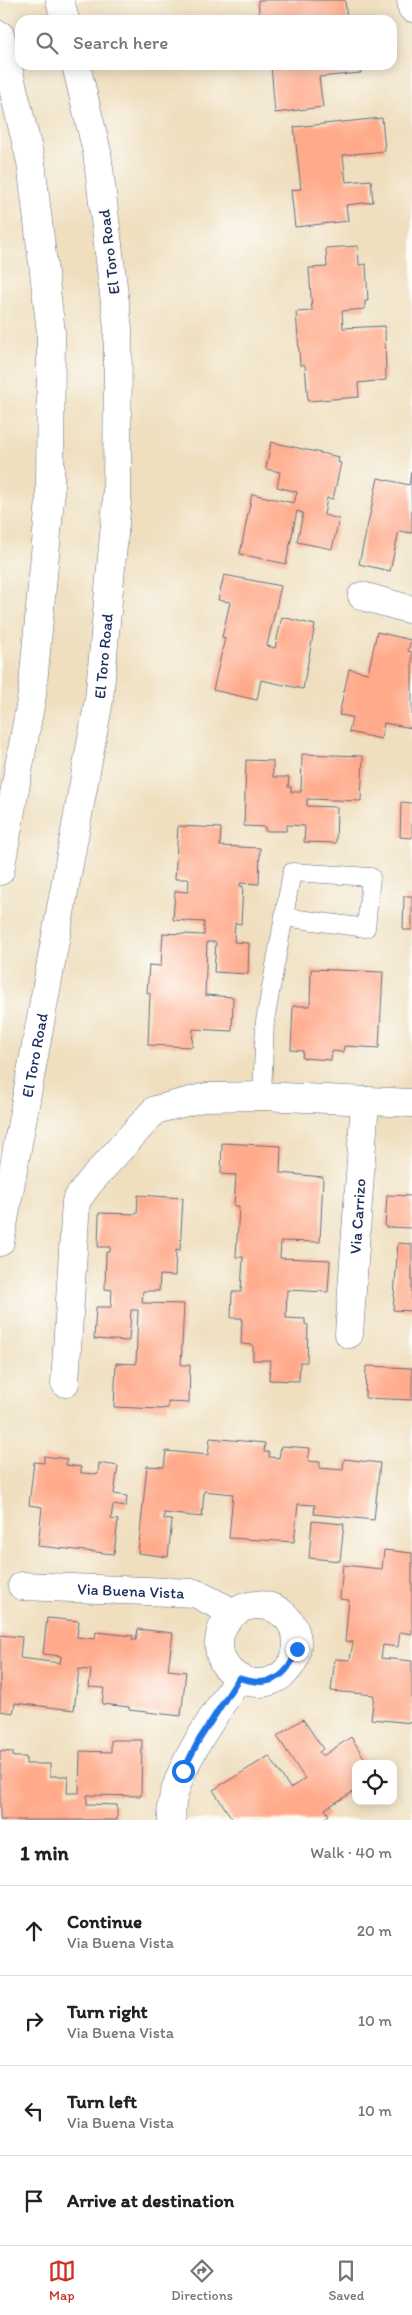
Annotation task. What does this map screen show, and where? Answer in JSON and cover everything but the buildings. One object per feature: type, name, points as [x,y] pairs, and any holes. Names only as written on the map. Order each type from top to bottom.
[{"type":"main road","points":[[60,0],[64,15]]},
{"type":"main road","points":[[411,0],[412,8]]},
{"type":"main road","points":[[0,35],[31,162],[51,332],[50,500],[32,694],[0,871]]},
{"type":"main road","name":"El Toro Road","points":[[0,1242],[99,700],[117,501],[118,328],[97,152],[77,70]]},
{"type":"main road","points":[[362,596],[412,610]]},
{"type":"main road","points":[[65,1383],[76,1201],[90,1182],[155,1110],[206,1097],[262,1096],[412,1103]]},
{"type":"main road","name":"Via Carrizo","points":[[349,1334],[365,1101]]},
{"type":"main road","name":"Via Buena Vista","points":[[22,1586],[195,1593],[234,1613]]},
{"type":"main road","points":[[264,1605],[278,1610],[289,1620],[296,1634],[297,1649],[292,1664],[282,1675],[269,1682],[254,1683],[239,1678],[227,1668],[221,1654],[220,1639],[224,1625],[234,1613],[248,1606],[264,1605]]},
{"type":"main road","points":[[172,1820],[175,1792],[183,1771],[199,1740],[239,1678]]},
{"type":"lane","points":[[262,1096],[265,1021],[292,872],[371,877],[366,928],[284,917]]},
{"type":"route","points":[[183,1771],[199,1740],[239,1678],[254,1683],[269,1682],[282,1675],[292,1664],[297,1649]]}]
